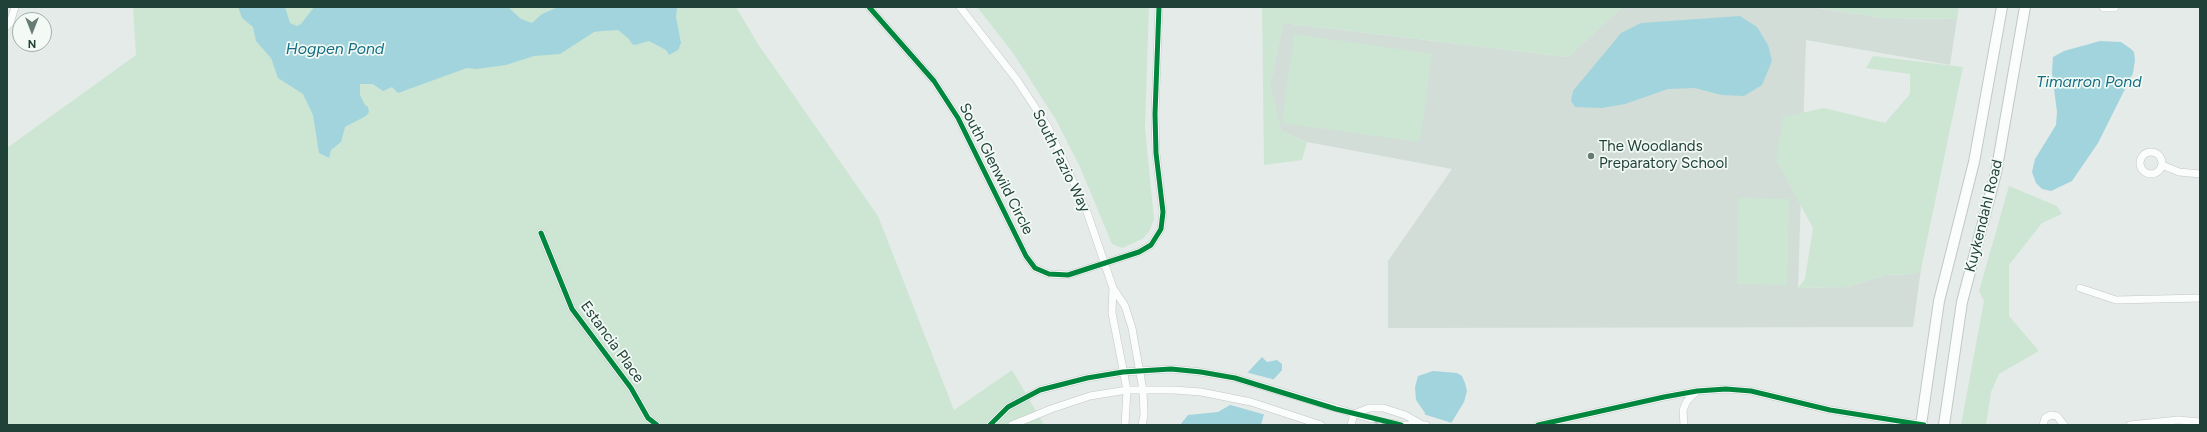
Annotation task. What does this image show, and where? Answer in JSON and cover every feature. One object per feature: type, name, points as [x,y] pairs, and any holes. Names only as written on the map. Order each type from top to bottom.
[{"type":"main road","name":"Kuykendahl Road","points":[[1921,425],[1939,302],[1974,162],[2002,7]]},
{"type":"main road","name":"Kuykendahl Road","points":[[1944,425],[1962,302],[1996,173],[2025,7]]},
{"type":"street","points":[[7,26],[10,24],[16,7]]},
{"type":"street","name":"South Glenwild Circle","points":[[870,7],[938,87],[958,118],[1026,256],[1035,268],[1049,274],[1068,275],[1106,263]]},
{"type":"street","name":"South Fazio Way","points":[[960,7],[1017,80],[1048,127],[1087,212],[1114,288],[1125,306],[1141,370],[1143,390],[1142,425]]},
{"type":"street","points":[[1106,263],[1139,252],[1151,245],[1161,230],[1163,212],[1156,153],[1155,114],[1159,7]]},
{"type":"street","points":[[2104,7],[2114,7]]},
{"type":"street","points":[[2162,165],[2179,172],[2200,174]]},
{"type":"street","name":"Estancia Place","points":[[541,233],[572,309],[632,388],[648,422],[657,425]]},
{"type":"street","name":"South Fazio Way","points":[[1114,288],[1112,313],[1127,390],[1125,425]]},
{"type":"street","points":[[2080,288],[2116,300],[2200,298]]},
{"type":"street","points":[[990,425],[1008,408],[1040,390],[1087,378],[1141,370],[1194,371],[1235,378],[1372,419]]},
{"type":"street","points":[[1538,425],[1697,391],[1726,389],[1751,391],[1830,410],[1924,425]]},
{"type":"street","points":[[1012,425],[1051,409],[1090,396],[1127,390],[1174,390],[1228,397],[1321,425]]},
{"type":"street","points":[[1684,425],[1683,410],[1687,401],[1697,391]]},
{"type":"street","points":[[1354,414],[1370,408],[1383,408],[1405,415],[1424,424]]},
{"type":"street","points":[[1351,425],[1354,414]]},
{"type":"street","points":[[2042,425],[2045,418],[2051,415],[2057,416],[2064,425]]},
{"type":"street","points":[[2130,425],[2178,420],[2200,422]]},
{"type":"street","points":[[1389,423],[1401,425]]},
{"type":"street","points":[[1406,425],[1424,424]]},
{"type":"shaded area","name":"The Woodlands Preparatory School","points":[[1622,7],[1811,7],[1883,18],[1957,19],[1950,65],[1806,40],[1798,288],[1847,287],[1887,275],[1914,274],[1921,269],[1913,327],[1388,328],[1388,261],[1452,169],[1307,142],[1281,131],[1270,85],[1283,23],[1568,57]]},
{"type":"green space","points":[[133,7],[736,7],[758,44],[878,216],[954,410],[1012,370],[1044,425],[7,425],[7,148],[136,55]]},
{"type":"green space","points":[[977,7],[1149,7],[1145,128],[1154,219],[1149,232],[1142,239],[1122,248],[1112,244],[1080,167],[1056,120],[1013,53]]},
{"type":"green space","points":[[1262,7],[1622,7],[1568,57],[1283,23],[1270,85],[1281,131],[1307,142],[1302,160],[1264,165]]},
{"type":"green space","points":[[1811,7],[1959,7],[1957,19],[1883,18]]},
{"type":"green space","points":[[1294,34],[1432,54],[1420,142],[1282,123]]},
{"type":"green space","points":[[1873,56],[1963,67],[1921,269],[1915,274],[1887,275],[1847,287],[1798,288],[1805,279],[1813,228],[1776,160],[1783,117],[1824,108],[1885,123],[1910,94],[1910,74],[1866,68]]},
{"type":"green space","points":[[2009,186],[2057,206],[2062,214],[2042,223],[2009,265],[2009,316],[2039,351],[1999,374],[1991,392],[1986,425],[1961,425],[1984,301],[1979,291]]},
{"type":"green space","points":[[1738,198],[1789,199],[1787,285],[1737,284]]},
{"type":"water","name":"Hogpen Pond","points":[[238,7],[285,7],[290,23],[297,26],[301,24],[314,7],[508,7],[521,19],[532,23],[542,14],[558,7],[677,7],[676,17],[681,43],[678,50],[669,55],[666,50],[649,41],[635,45],[632,44],[629,39],[618,30],[594,32],[560,54],[534,56],[506,65],[476,69],[467,68],[398,93],[392,87],[383,91],[373,84],[360,84],[360,95],[365,105],[368,107],[369,112],[366,116],[345,127],[341,142],[331,150],[329,158],[319,153],[313,115],[303,94],[278,78],[271,58],[256,41],[253,27],[242,18]]},
{"type":"water","points":[[1740,16],[1757,27],[1768,45],[1772,61],[1762,85],[1744,96],[1721,95],[1695,88],[1668,89],[1625,104],[1602,108],[1575,107],[1571,101],[1573,91],[1621,33],[1641,23]]},
{"type":"water","name":"Timarron Pond","points":[[2100,41],[2121,42],[2131,49],[2134,52],[2135,60],[2133,73],[2098,143],[2072,181],[2051,191],[2042,189],[2036,183],[2032,172],[2035,159],[2056,125],[2057,112],[2052,73],[2053,57],[2064,51]]},
{"type":"water","points":[[1262,357],[1267,362],[1277,360],[1282,364],[1282,370],[1274,379],[1261,425],[1180,425],[1188,415],[1218,412],[1230,405],[1248,372]]},
{"type":"water","points":[[1433,371],[1457,373],[1462,376],[1465,383],[1467,391],[1464,402],[1450,425],[1423,425],[1425,413],[1416,400],[1415,387],[1418,376]]},
{"type":"pier","points":[[1245,372],[1276,380],[1266,415],[1227,404]]},
{"type":"pier","points":[[1423,414],[1452,423],[1451,425],[1421,425]]},
{"type":"tunnel","points":[[1372,419],[1389,423]]},
{"type":"cycle path","points":[[869,7],[934,81],[958,118],[1026,256],[1035,268],[1049,274],[1068,275],[1139,252],[1151,245],[1161,229],[1163,212],[1156,153],[1155,114],[1159,7]]},
{"type":"cycle path","points":[[541,233],[572,309],[631,388],[648,418],[657,425]]},
{"type":"cycle path","points":[[990,425],[1008,407],[1040,390],[1087,378],[1123,372],[1171,369],[1201,372],[1235,378],[1336,409],[1401,425]]},
{"type":"cycle path","points":[[1538,425],[1664,397],[1697,391],[1726,389],[1751,391],[1830,410],[1924,425]]},
{"type":"place","name":"The Woodlands Preparatory School","points":[[1591,156]]}]
